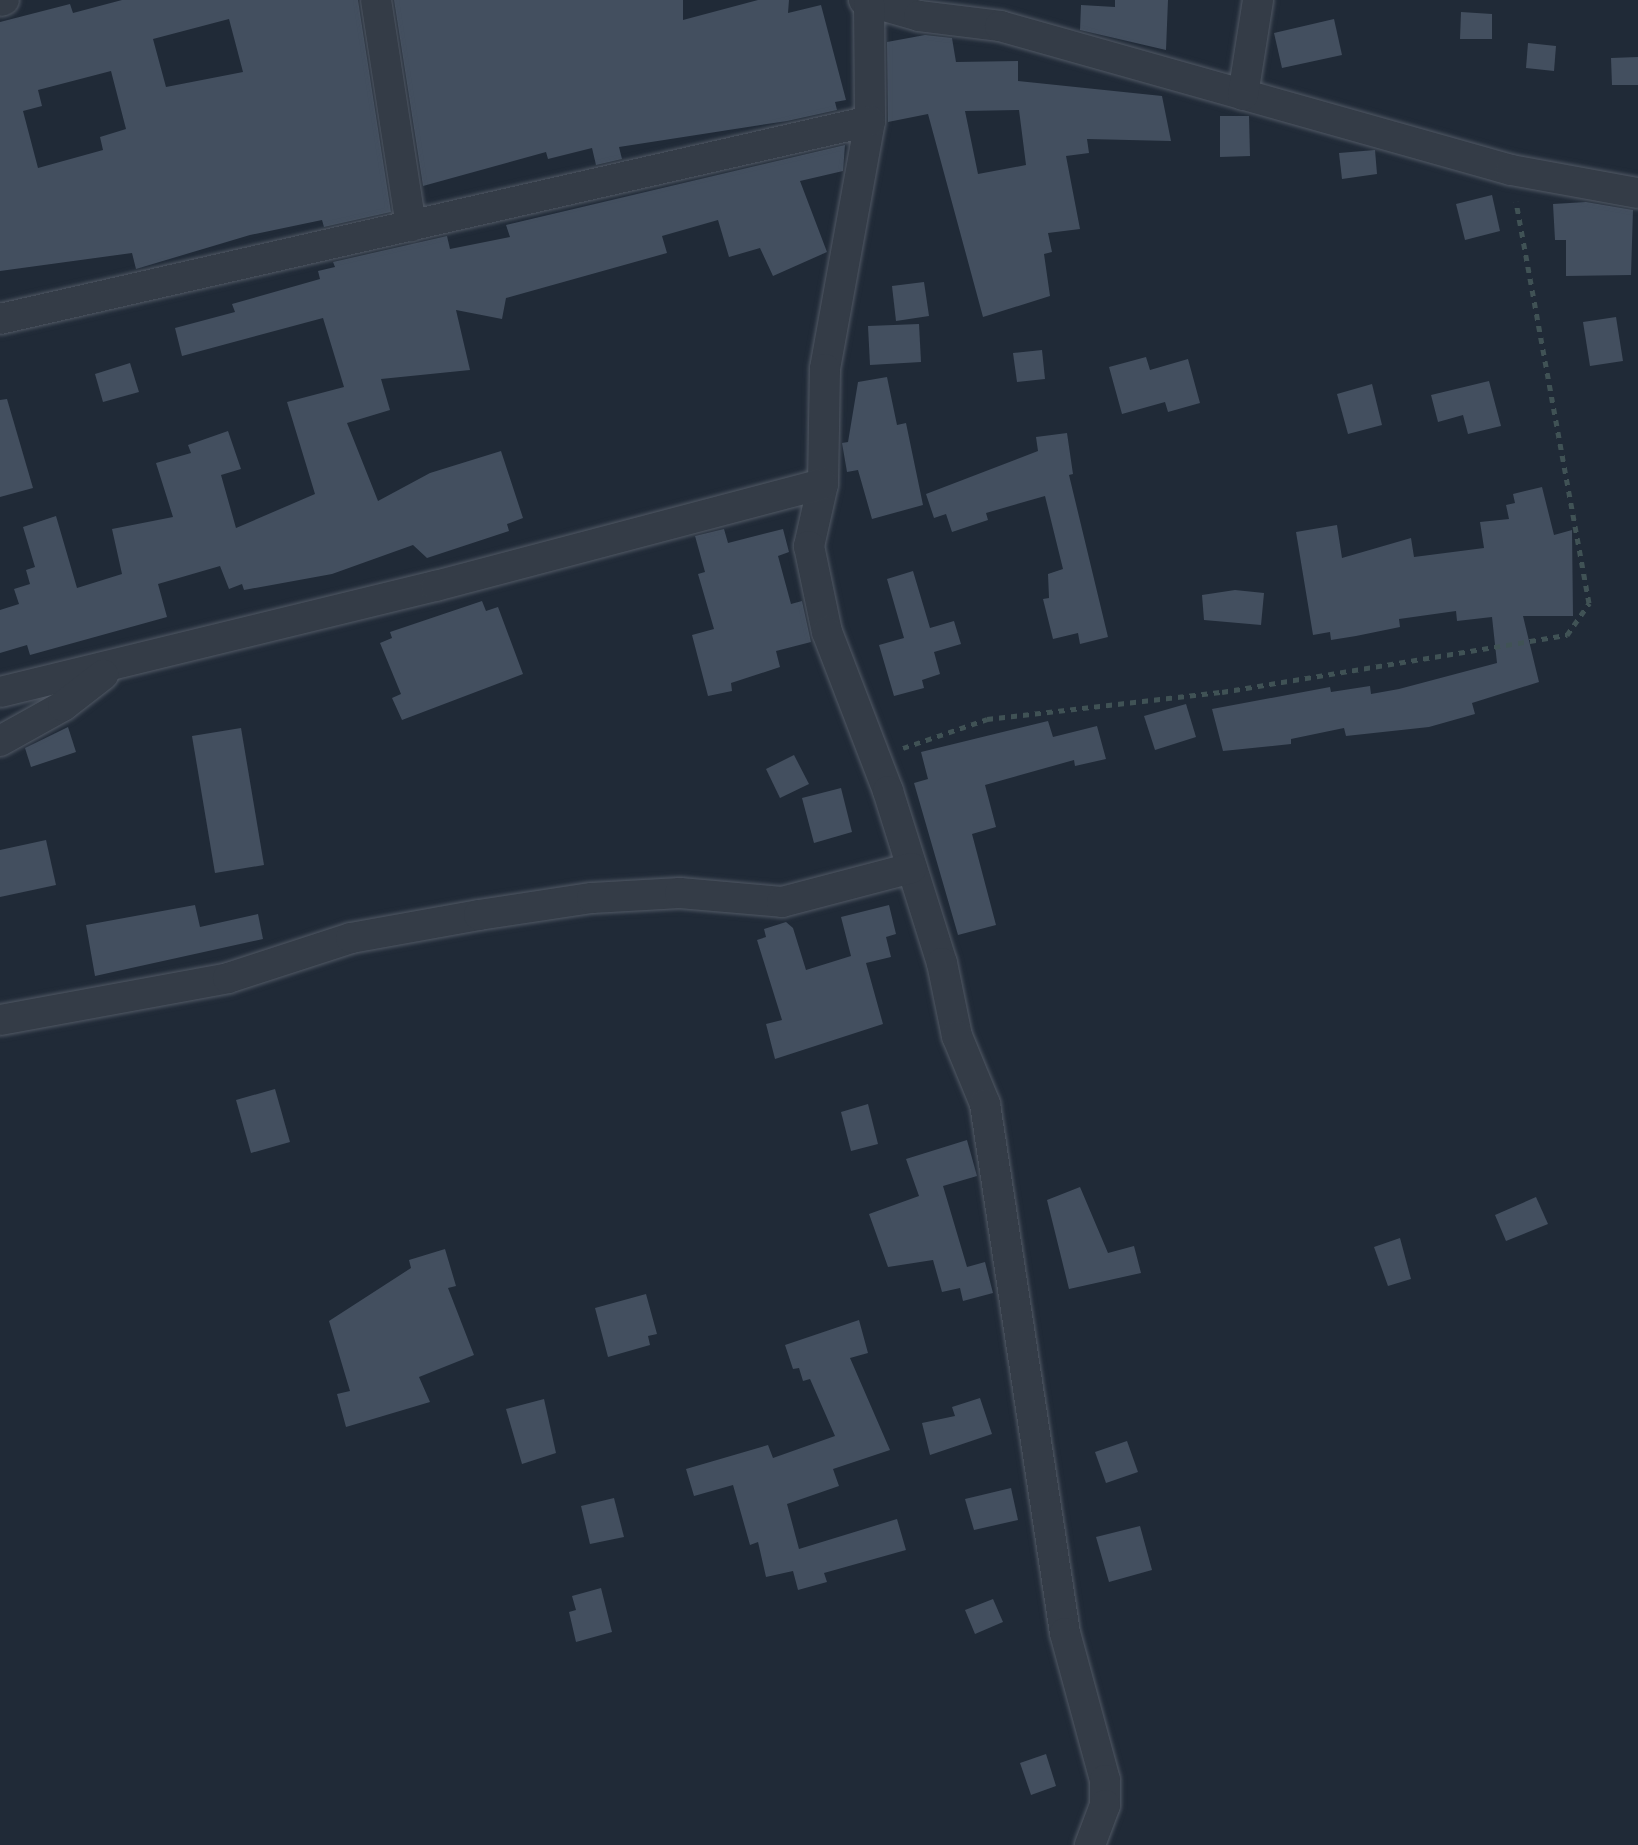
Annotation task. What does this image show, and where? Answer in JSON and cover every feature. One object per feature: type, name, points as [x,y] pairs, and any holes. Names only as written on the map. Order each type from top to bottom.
[{"type":"street","points":[[376,0],[411,226]]},
{"type":"street","points":[[1243,95],[1258,0]]},
{"type":"street","points":[[1090,1845],[1105,1805],[1105,1780],[1065,1633],[985,1104],[957,1036],[942,963],[888,791],[827,632],[809,546],[823,484],[825,369],[870,121],[866,1],[1000,26],[1511,170],[1638,193]]},
{"type":"street","points":[[0,319],[870,121]]},
{"type":"street","points":[[0,692],[115,666],[823,484]]},
{"type":"street","points":[[0,741],[63,706],[115,666]]},
{"type":"street","points":[[0,1020],[228,978],[351,938],[479,915],[592,898],[680,893],[782,902],[912,868]]},
{"type":"path","points":[[888,791],[904,746],[987,719],[1222,692],[1567,635],[1589,603],[1511,170]]},
{"type":"building","points":[[122,0],[358,0],[391,212],[324,227],[322,220],[250,235],[136,269],[132,253],[0,271],[0,22],[70,4],[73,13]],"holes":[[[229,19],[243,72],[166,87],[153,39]],[[111,71],[126,129],[100,137],[103,150],[38,168],[23,111],[42,106],[38,90]]]},
{"type":"building","points":[[394,0],[683,0],[683,20],[758,0],[789,0],[788,13],[821,5],[846,100],[835,102],[837,110],[787,121],[619,147],[622,159],[596,165],[592,148],[548,159],[546,152],[423,186]]},
{"type":"building","points":[[1115,0],[1168,0],[1166,50],[1080,30],[1081,5],[1115,7]]},
{"type":"building","points":[[1461,12],[1492,14],[1492,39],[1460,39]]},
{"type":"building","points":[[1334,19],[1342,55],[1282,68],[1274,33]]},
{"type":"building","points":[[925,35],[952,38],[956,62],[1018,61],[1018,81],[1162,96],[1171,141],[1087,139],[1089,153],[1066,156],[1080,229],[1048,233],[1052,252],[1044,254],[1050,296],[983,317],[928,114],[888,122],[887,42]],"holes":[[[1019,110],[1026,165],[978,174],[965,111]]]},
{"type":"building","points":[[1528,43],[1556,46],[1554,71],[1526,68]]},
{"type":"building","points":[[1638,57],[1638,85],[1612,85],[1611,58]]},
{"type":"building","points":[[1220,116],[1249,116],[1250,156],[1220,157]]},
{"type":"building","points":[[845,145],[843,171],[800,181],[827,252],[773,276],[760,248],[729,257],[718,220],[662,236],[667,253],[506,298],[502,319],[456,310],[470,370],[381,379],[390,410],[347,423],[378,501],[430,473],[501,451],[523,518],[507,524],[509,531],[427,558],[413,545],[332,574],[244,590],[242,584],[229,589],[220,566],[158,584],[167,617],[30,655],[27,645],[0,653],[0,610],[19,604],[14,589],[30,584],[26,570],[35,567],[23,527],[56,516],[77,588],[122,574],[112,529],[173,517],[156,463],[191,453],[188,445],[228,431],[241,469],[221,475],[236,528],[315,494],[287,402],[344,387],[323,318],[182,356],[175,328],[235,312],[232,304],[320,279],[318,271],[335,267],[333,262],[447,236],[450,249],[510,237],[506,225]]},
{"type":"building","points":[[1375,150],[1377,174],[1342,179],[1339,153]]},
{"type":"building","points":[[1492,195],[1500,231],[1465,240],[1456,204]]},
{"type":"building","points":[[1586,202],[1633,210],[1631,275],[1566,276],[1566,240],[1555,240],[1553,204]]},
{"type":"building","points":[[924,282],[929,316],[896,321],[892,286]]},
{"type":"building","points":[[1616,317],[1623,361],[1590,366],[1583,322]]},
{"type":"building","points":[[919,324],[921,362],[870,365],[868,326]]},
{"type":"building","points":[[1042,350],[1045,379],[1017,382],[1013,353]]},
{"type":"building","points":[[1146,357],[1150,370],[1188,359],[1200,403],[1168,412],[1165,402],[1122,414],[1109,367]]},
{"type":"building","points":[[130,363],[139,392],[103,402],[95,374]]},
{"type":"building","points":[[887,377],[897,425],[906,423],[923,505],[872,519],[858,470],[847,472],[842,443],[848,442],[858,382]]},
{"type":"building","points":[[1489,381],[1501,426],[1468,434],[1463,415],[1438,422],[1431,395]]},
{"type":"building","points":[[1372,384],[1382,425],[1348,434],[1337,394]]},
{"type":"building","points":[[7,399],[33,488],[0,497],[0,400]]},
{"type":"building","points":[[1067,433],[1073,474],[1069,475],[1108,637],[1080,644],[1078,633],[1053,639],[1043,599],[1049,598],[1048,574],[1063,569],[1045,496],[986,513],[988,520],[952,532],[946,514],[934,518],[926,494],[1038,451],[1036,437]]},
{"type":"building","points":[[1542,487],[1554,535],[1572,530],[1573,616],[1523,616],[1539,682],[1472,703],[1475,714],[1429,727],[1346,736],[1344,728],[1291,739],[1291,744],[1223,751],[1212,709],[1330,687],[1331,692],[1370,686],[1371,694],[1497,663],[1492,617],[1457,621],[1456,611],[1399,619],[1400,627],[1356,636],[1331,640],[1330,632],[1313,635],[1296,532],[1337,525],[1342,558],[1411,538],[1414,557],[1484,548],[1480,522],[1509,519],[1506,505],[1515,503],[1513,494]]},
{"type":"building","points":[[724,529],[728,543],[783,529],[789,552],[778,556],[791,604],[802,601],[811,642],[776,651],[780,667],[731,683],[732,691],[708,696],[692,635],[714,629],[698,574],[705,572],[695,536]]},
{"type":"building","points":[[913,571],[930,628],[954,621],[961,644],[934,652],[940,674],[922,680],[924,688],[894,696],[879,645],[904,638],[887,579]]},
{"type":"building","points":[[1235,590],[1264,593],[1261,625],[1204,620],[1202,595]]},
{"type":"building","points":[[482,601],[486,611],[498,607],[523,674],[402,720],[392,698],[401,694],[380,643],[392,638],[390,632]]},
{"type":"building","points":[[1186,704],[1196,737],[1155,750],[1144,716]]},
{"type":"building","points":[[1048,721],[1053,737],[1097,726],[1106,759],[1075,766],[1074,760],[985,785],[996,827],[972,834],[996,925],[958,935],[914,783],[928,779],[921,752]]},
{"type":"building","points":[[68,727],[76,752],[31,767],[25,748]]},
{"type":"building","points":[[241,728],[264,865],[215,873],[192,736]]},
{"type":"building","points":[[794,755],[809,784],[780,798],[766,769]]},
{"type":"building","points":[[841,788],[852,832],[814,843],[802,798]]},
{"type":"building","points":[[46,840],[56,885],[0,897],[0,850]]},
{"type":"building","points":[[195,905],[200,927],[258,914],[263,939],[95,976],[86,925]]},
{"type":"building","points":[[889,905],[896,934],[886,937],[891,957],[866,963],[883,1024],[775,1059],[766,1024],[782,1020],[757,940],[766,937],[764,929],[786,922],[793,928],[806,970],[851,956],[841,917]]},
{"type":"building","points":[[275,1089],[290,1142],[251,1153],[236,1100]]},
{"type":"building","points":[[868,1104],[878,1144],[851,1151],[841,1112]]},
{"type":"building","points":[[967,1140],[977,1176],[943,1186],[967,1267],[985,1262],[993,1293],[963,1301],[960,1288],[942,1292],[933,1260],[888,1267],[869,1214],[919,1196],[906,1159]]},
{"type":"building","points":[[1080,1187],[1108,1253],[1134,1246],[1141,1273],[1069,1289],[1047,1200]]},
{"type":"building","points":[[1536,1197],[1548,1224],[1506,1241],[1495,1215]]},
{"type":"building","points":[[1400,1238],[1411,1279],[1388,1286],[1374,1247]]},
{"type":"building","points":[[445,1249],[456,1286],[448,1288],[474,1355],[419,1377],[430,1402],[346,1427],[337,1394],[350,1391],[329,1321],[411,1268],[409,1260]]},
{"type":"building","points":[[646,1294],[657,1334],[648,1336],[650,1345],[608,1357],[595,1308]]},
{"type":"building","points":[[859,1320],[868,1353],[850,1358],[890,1450],[833,1469],[839,1486],[787,1504],[799,1549],[897,1519],[906,1550],[824,1573],[827,1582],[798,1590],[793,1571],[766,1577],[758,1542],[750,1545],[733,1485],[694,1496],[686,1469],[768,1445],[773,1458],[835,1436],[810,1379],[803,1381],[799,1368],[793,1369],[785,1345]]},
{"type":"building","points":[[980,1398],[992,1434],[930,1455],[922,1423],[955,1416],[952,1407]]},
{"type":"building","points":[[544,1399],[556,1453],[522,1464],[506,1409]]},
{"type":"building","points":[[1127,1441],[1138,1472],[1106,1483],[1095,1452]]},
{"type":"building","points":[[1011,1488],[1018,1520],[974,1530],[965,1499]]},
{"type":"building","points":[[614,1498],[624,1537],[590,1544],[581,1506]]},
{"type":"building","points":[[1140,1526],[1152,1570],[1109,1582],[1096,1537]]},
{"type":"building","points":[[601,1588],[612,1632],[576,1642],[569,1612],[576,1610],[572,1596]]},
{"type":"building","points":[[993,1599],[1003,1622],[975,1634],[965,1610]]},
{"type":"building","points":[[1046,1754],[1056,1786],[1031,1795],[1020,1763]]}]
